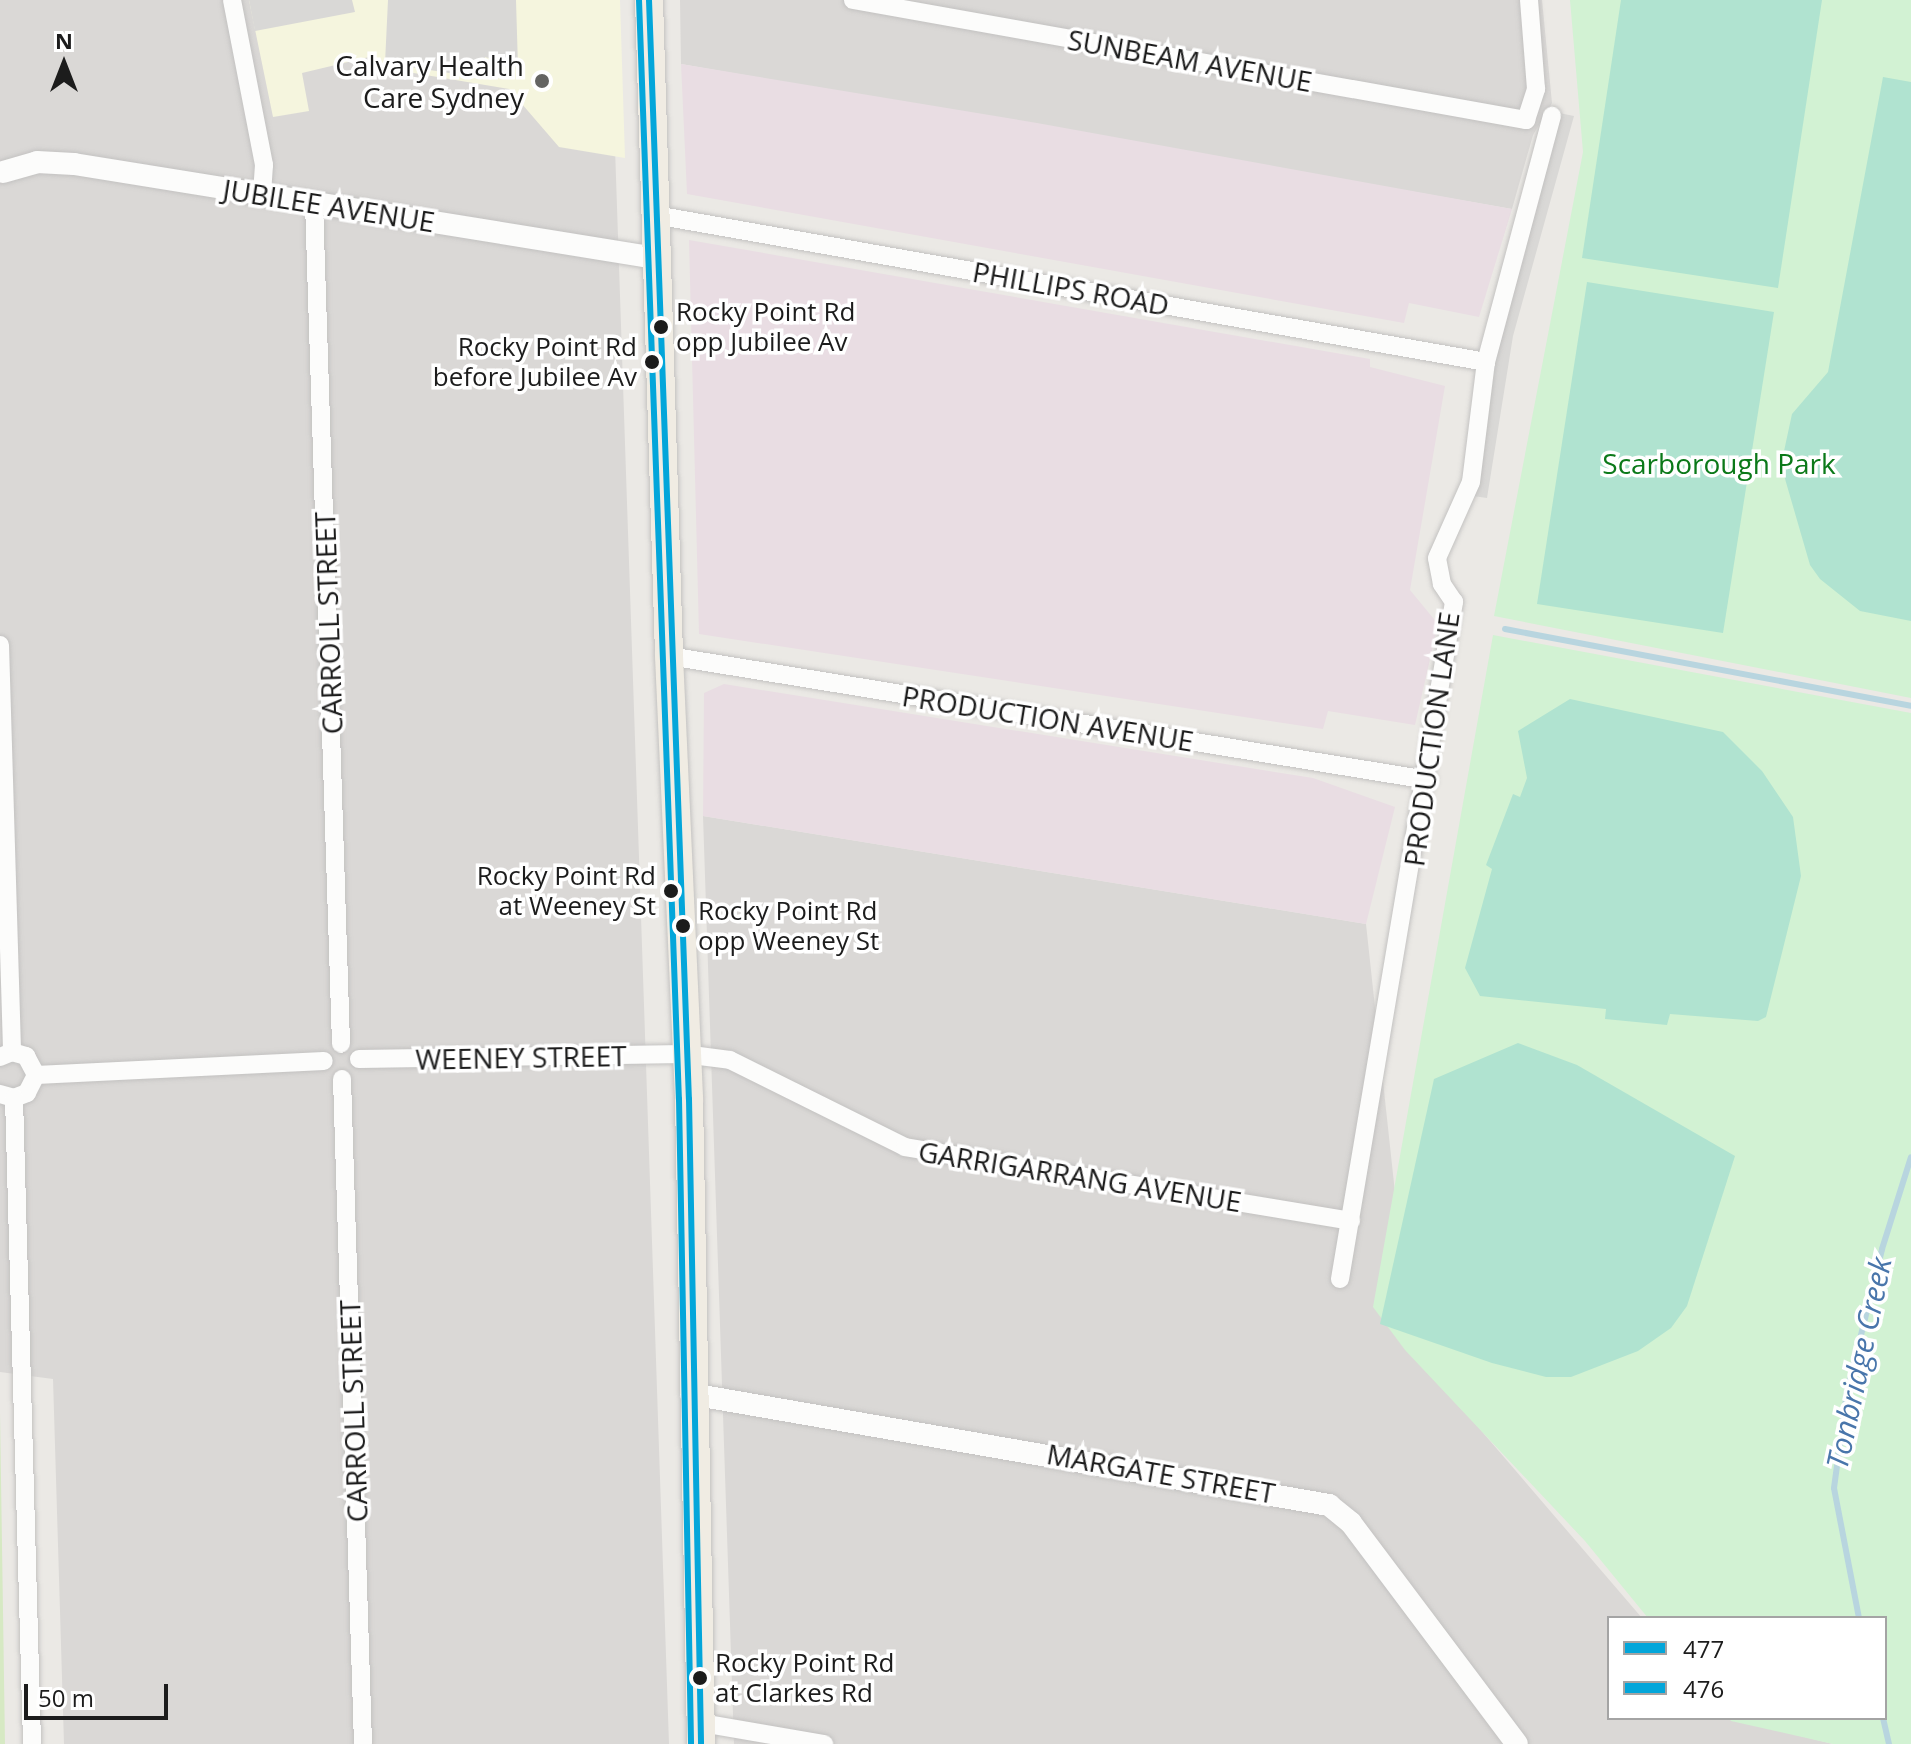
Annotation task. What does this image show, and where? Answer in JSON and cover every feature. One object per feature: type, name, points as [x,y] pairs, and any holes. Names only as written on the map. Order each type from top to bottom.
[{"type":"main road","points":[[649,0],[669,656],[691,1182],[691,1394],[701,1734]]},
{"type":"street","points":[[232,0],[264,165],[262,194]]},
{"type":"street","name":"SUNBEAM AVENUE","points":[[853,0],[960,10],[1526,120],[1536,89],[1529,0]]},
{"type":"street","name":"PRODUCTION LANE","points":[[1340,1279],[1428,780],[1454,602],[1442,584],[1437,558],[1471,482],[1486,362],[1552,116]]},
{"type":"street","name":"JUBILEE AVENUE","points":[[1,169],[26,163],[59,162],[656,258]]},
{"type":"street","name":"CARROLL STREET","points":[[314,203],[341,1044]]},
{"type":"street","name":"PHILLIPS ROAD","points":[[655,215],[1486,362]]},
{"type":"street","points":[[0,645],[6,1054],[31,1061],[36,1075],[27,1093],[7,1096],[32,1744]]},
{"type":"street","name":"PRODUCTION AVENUE","points":[[669,656],[1428,780]]},
{"type":"street","points":[[341,1044],[353,1048],[359,1059],[355,1073],[342,1079],[329,1074],[324,1061],[329,1049],[341,1044]]},
{"type":"street","name":"WEENEY STREET","points":[[359,1059],[684,1054]]},
{"type":"street","name":"GARRIGARRANG AVENUE","points":[[684,1054],[730,1060],[905,1147],[1351,1221]]},
{"type":"street","points":[[36,1075],[324,1061]]},
{"type":"street","name":"CARROLL STREET","points":[[342,1079],[363,1744]]},
{"type":"street","name":"MARGATE STREET","points":[[691,1394],[1329,1505],[1351,1523],[1517,1744]]},
{"type":"street","points":[[701,1734],[824,1744]]},
{"type":"shaded area","points":[[0,0],[610,0],[669,1744],[64,1744],[53,1379],[0,1372]]},
{"type":"shaded area","name":"Calvary Health Care Sydney","points":[[249,0],[620,0],[625,158],[559,147],[509,89],[372,66],[369,57],[302,73],[309,111],[273,117]]},
{"type":"shaded area","points":[[249,0],[352,0],[355,12],[255,31]]},
{"type":"shaded area","points":[[388,0],[516,0],[518,67],[485,57],[481,78],[385,63]]},
{"type":"shaded area","points":[[680,0],[1542,0],[1552,103],[1533,135],[1512,209],[681,64]]},
{"type":"shaded area","points":[[681,64],[1037,123],[1512,209],[1479,317],[1409,303],[1404,323],[687,194]]},
{"type":"shaded area","points":[[1559,113],[1574,116],[1513,336],[1487,498],[1473,496],[1498,334]]},
{"type":"shaded area","points":[[689,240],[1370,359],[1370,367],[1445,386],[1410,590],[1438,624],[1415,725],[1328,711],[1323,729],[699,634]]},
{"type":"shaded area","points":[[724,684],[1313,778],[1395,807],[1366,924],[703,816],[704,693]]},
{"type":"shaded area","points":[[703,816],[1366,924],[1412,1350],[1640,1616],[1607,1616],[1607,1720],[1737,1720],[1833,1744],[734,1744]]},
{"type":"green space","name":"Scarborough Park","points":[[1570,0],[1911,0],[1911,698],[1494,616],[1583,152]]},
{"type":"green space","points":[[1621,0],[1822,0],[1778,288],[1582,258]]},
{"type":"green space","points":[[1883,77],[1911,82],[1911,621],[1860,611],[1820,579],[1810,565],[1781,465],[1792,414],[1828,372]]},
{"type":"green space","points":[[1587,282],[1774,312],[1723,633],[1537,604]]},
{"type":"green space","points":[[1493,635],[1911,713],[1911,1744],[1833,1744],[1731,1721],[1887,1720],[1887,1616],[1646,1616],[1585,1541],[1405,1350],[1373,1307]]},
{"type":"green space","points":[[1570,699],[1723,732],[1762,771],[1793,817],[1801,876],[1766,1017],[1758,1021],[1670,1014],[1667,1025],[1605,1019],[1606,1009],[1480,996],[1465,968],[1492,869],[1486,865],[1513,794],[1520,797],[1527,778],[1518,731]]},
{"type":"green space","points":[[1518,1043],[1577,1065],[1735,1156],[1687,1306],[1671,1328],[1638,1351],[1571,1377],[1546,1377],[1492,1363],[1380,1324],[1434,1079]]},
{"type":"green space","points":[[0,1412],[5,1744],[0,1744]]},
{"type":"waterway","points":[[1505,629],[1911,706]]},
{"type":"waterway","name":"Tonbridge Creek","points":[[1859,1616],[1834,1488],[1847,1392],[1882,1249],[1911,1157]]},
{"type":"waterway","name":"Tonbridge Creek","points":[[1883,1720],[1889,1744]]},
{"type":"transit line","name":"476","points":[[639,0],[679,1099],[691,1744]]},
{"type":"transit line","name":"477","points":[[649,0],[689,1099],[701,1744]]},
{"type":"place","name":"Calvary Health Care Sydney","points":[[542,81]]},
{"type":"place","name":"Rocky Point Rd opp Jubilee Av","points":[[661,327]]},
{"type":"place","name":"Rocky Point Rd before Jubilee Av","points":[[652,362]]},
{"type":"place","name":"Rocky Point Rd at Weeney St","points":[[671,891]]},
{"type":"place","name":"Rocky Point Rd opp Weeney St","points":[[683,926]]},
{"type":"place","name":"Rocky Point Rd at Clarkes Rd","points":[[700,1678]]}]
